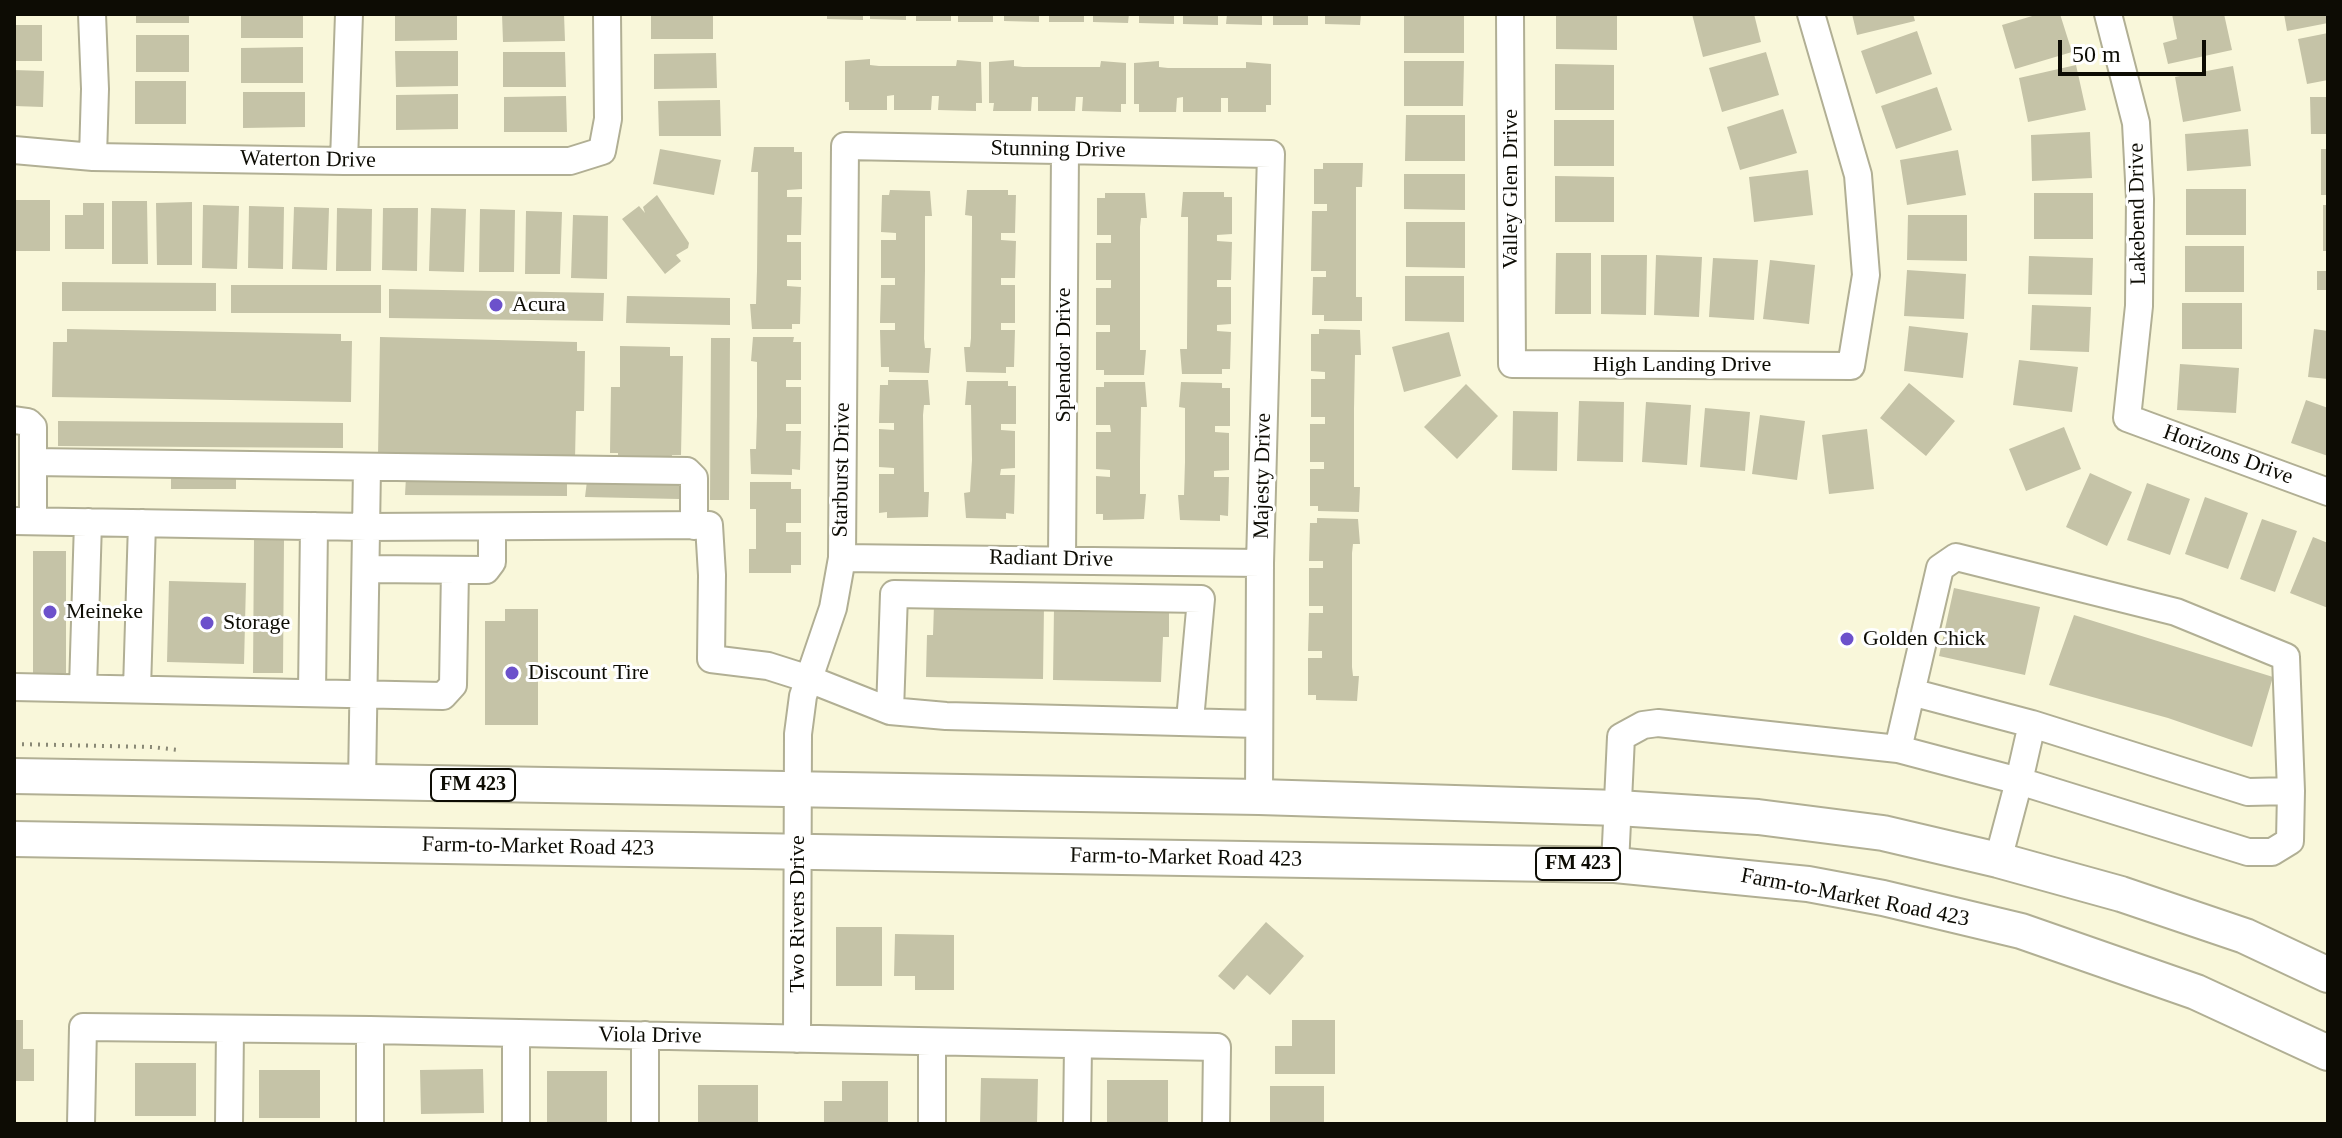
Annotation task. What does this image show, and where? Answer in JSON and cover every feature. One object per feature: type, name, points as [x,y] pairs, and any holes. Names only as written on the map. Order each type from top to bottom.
[{"type":"main road","name":"FM 423","points":[[14,776],[1259,797],[1618,808],[1758,817],[1867,831],[1998,860],[2121,894],[2245,936],[2328,975]]},
{"type":"main road","name":"Farm-to-Market Road 423","points":[[14,839],[1615,865],[1808,884],[1883,898],[2021,931],[2196,992],[2328,1053]]},
{"type":"street","points":[[92,14],[95,89],[93,157]]},
{"type":"street","points":[[344,161],[349,14]]},
{"type":"street","name":"Waterton Drive","points":[[14,150],[93,157],[570,161],[602,151],[608,119],[607,14]]},
{"type":"street","name":"Valley Glen Drive","points":[[1510,14],[1512,364]]},
{"type":"street","name":"High Landing Drive","points":[[1512,364],[1851,366],[1866,275],[1858,175],[1811,14]]},
{"type":"street","name":"Lakebend Drive","points":[[2108,14],[2136,123],[2140,199],[2139,306],[2127,418]]},
{"type":"street","name":"Stunning Drive","points":[[845,146],[1271,154]]},
{"type":"street","name":"Starburst Drive","points":[[798,788],[798,734],[803,696],[833,608],[842,558],[845,146]]},
{"type":"street","name":"Splendor Drive","points":[[1062,559],[1065,151]]},
{"type":"street","name":"Majesty Drive","points":[[1259,797],[1260,563],[1271,154]]},
{"type":"street","name":"Horizons Drive","points":[[2127,418],[2328,492]]},
{"type":"street","points":[[14,420],[28,422],[33,427],[33,462],[24,521],[367,527],[709,525],[711,659],[768,666],[890,711],[946,716],[1258,724]]},
{"type":"street","points":[[33,462],[687,471],[694,478],[694,526]]},
{"type":"street","points":[[362,784],[367,467]]},
{"type":"street","points":[[83,688],[88,522]]},
{"type":"street","points":[[137,689],[142,523]]},
{"type":"street","points":[[312,693],[314,526]]},
{"type":"street","points":[[366,569],[486,570],[492,562],[492,527]]},
{"type":"street","points":[[1615,865],[1621,737],[1643,725],[1658,723],[1898,749],[2019,781],[2248,852],[2272,852],[2290,841],[2286,657],[2176,612],[2039,576],[1956,557],[1940,568],[1898,749]]},
{"type":"street","name":"Radiant Drive","points":[[842,558],[1260,563]]},
{"type":"street","points":[[14,687],[443,696],[453,685],[455,570]]},
{"type":"street","points":[[890,711],[894,594],[1201,599],[1190,720]]},
{"type":"street","points":[[1911,692],[2032,724],[2248,792],[2291,791]]},
{"type":"street","points":[[1998,860],[2032,724]]},
{"type":"street","name":"Two Rivers Drive","points":[[797,1039],[798,788]]},
{"type":"street","name":"Viola Drive","points":[[81,1124],[83,1027],[1217,1047],[1216,1124]]},
{"type":"street","points":[[229,1124],[230,1029]]},
{"type":"street","points":[[370,1030],[370,1124]]},
{"type":"street","points":[[516,1033],[516,1124]]},
{"type":"street","points":[[645,1035],[645,1124]]},
{"type":"street","points":[[932,1042],[932,1124]]},
{"type":"street","points":[[1077,1124],[1078,1045]]},
{"type":"building","points":[[136,14],[189,14],[189,23],[136,23]]},
{"type":"building","points":[[241,14],[303,14],[303,38],[241,38]]},
{"type":"building","points":[[395,14],[457,14],[457,40],[395,41]]},
{"type":"building","points":[[502,14],[564,14],[565,41],[503,42]]},
{"type":"building","points":[[651,14],[713,14],[713,39],[651,39]]},
{"type":"building","points":[[827,14],[863,14],[863,20],[827,19]]},
{"type":"building","points":[[870,14],[906,14],[906,20],[870,19]]},
{"type":"building","points":[[916,14],[951,14],[951,21],[916,21]]},
{"type":"building","points":[[958,14],[993,14],[993,22],[958,22]]},
{"type":"building","points":[[1004,14],[1039,14],[1039,22],[1004,21]]},
{"type":"building","points":[[1049,14],[1084,14],[1084,22],[1049,22]]},
{"type":"building","points":[[1093,14],[1129,14],[1128,23],[1093,22]]},
{"type":"building","points":[[1139,14],[1174,14],[1174,24],[1139,23]]},
{"type":"building","points":[[1183,14],[1218,14],[1218,25],[1183,24]]},
{"type":"building","points":[[1227,14],[1262,14],[1262,25],[1226,24]]},
{"type":"building","points":[[1273,14],[1308,14],[1308,25],[1273,25]]},
{"type":"building","points":[[1325,14],[1361,14],[1360,25],[1325,24]]},
{"type":"building","points":[[1404,14],[1464,14],[1464,53],[1404,53]]},
{"type":"building","points":[[1556,14],[1617,14],[1617,50],[1556,49]]},
{"type":"building","points":[[1692,14],[1754,14],[1761,42],[1703,57]]},
{"type":"building","points":[[1852,14],[1913,14],[1915,21],[1857,35]]},
{"type":"building","points":[[2039,14],[2060,14],[2072,52],[2015,69],[2002,25]]},
{"type":"building","points":[[2172,14],[2224,14],[2232,50],[2168,64],[2163,43],[2177,39]]},
{"type":"building","points":[[2284,14],[2328,14],[2328,23],[2287,31]]},
{"type":"building","points":[[14,25],[42,25],[42,61],[14,61]]},
{"type":"building","points":[[1917,31],[1932,74],[1876,94],[1861,51]]},
{"type":"building","points":[[2328,33],[2328,80],[2307,84],[2298,39]]},
{"type":"building","points":[[136,35],[189,35],[189,72],[136,72]]},
{"type":"building","points":[[303,47],[303,83],[241,83],[241,48]]},
{"type":"building","points":[[395,51],[458,51],[458,86],[396,87]]},
{"type":"building","points":[[503,52],[565,52],[566,87],[503,87]]},
{"type":"building","points":[[1766,52],[1779,95],[1722,112],[1709,68]]},
{"type":"building","points":[[716,53],[717,88],[654,89],[654,54]]},
{"type":"building","points":[[870,59],[870,65],[879,66],[956,66],[957,60],[981,62],[982,103],[976,103],[976,111],[938,110],[939,96],[932,96],[931,110],[894,110],[894,95],[887,96],[887,110],[849,110],[849,102],[845,102],[845,61]]},
{"type":"building","points":[[1014,60],[1014,66],[1023,67],[1100,67],[1101,61],[1126,63],[1126,104],[1121,104],[1121,112],[1082,111],[1083,97],[1076,97],[1075,111],[1038,111],[1038,97],[1032,97],[1031,111],[993,111],[994,103],[989,103],[989,62]]},
{"type":"building","points":[[1159,61],[1159,67],[1168,68],[1246,68],[1246,62],[1271,64],[1271,105],[1266,105],[1266,112],[1228,112],[1228,98],[1221,98],[1221,112],[1183,112],[1183,97],[1177,98],[1176,112],[1139,112],[1139,104],[1134,104],[1134,63]]},
{"type":"building","points":[[1404,61],[1464,61],[1463,106],[1404,106]]},
{"type":"building","points":[[1555,64],[1614,65],[1614,110],[1555,110]]},
{"type":"building","points":[[2076,65],[2086,110],[2028,122],[2019,78]]},
{"type":"building","points":[[2233,66],[2241,111],[2183,122],[2175,77]]},
{"type":"building","points":[[14,70],[44,71],[43,107],[14,106]]},
{"type":"building","points":[[135,81],[186,81],[186,124],[135,124]]},
{"type":"building","points":[[1937,87],[1952,130],[1896,149],[1881,106]]},
{"type":"building","points":[[243,92],[305,92],[305,127],[243,128]]},
{"type":"building","points":[[458,94],[458,129],[396,130],[396,95]]},
{"type":"building","points":[[566,96],[567,132],[504,132],[504,97]]},
{"type":"building","points":[[2310,97],[2328,97],[2328,134],[2311,134]]},
{"type":"building","points":[[720,100],[721,136],[659,136],[658,101]]},
{"type":"building","points":[[1783,109],[1797,153],[1740,170],[1727,127]]},
{"type":"building","points":[[1406,115],[1465,115],[1465,161],[1405,161]]},
{"type":"building","points":[[1554,120],[1614,120],[1614,166],[1554,166]]},
{"type":"building","points":[[2248,129],[2251,166],[2187,171],[2185,134]]},
{"type":"building","points":[[2090,132],[2092,178],[2032,181],[2031,135]]},
{"type":"building","points":[[754,147],[794,147],[794,152],[802,152],[802,189],[787,190],[787,197],[802,197],[801,235],[787,235],[787,242],[801,242],[801,280],[787,280],[787,286],[801,287],[800,324],[792,324],[792,329],[752,329],[750,304],[756,304],[757,271],[758,172],[751,172]]},
{"type":"building","points":[[660,149],[721,160],[714,195],[653,184]]},
{"type":"building","points":[[2321,149],[2328,149],[2328,195],[2321,195]]},
{"type":"building","points":[[1958,150],[1966,195],[1907,205],[1900,160]]},
{"type":"building","points":[[1323,163],[1363,163],[1362,187],[1356,187],[1356,297],[1362,297],[1362,321],[1324,321],[1324,315],[1312,315],[1313,277],[1326,277],[1326,271],[1311,271],[1312,211],[1327,211],[1327,204],[1314,204],[1314,169],[1323,169]]},
{"type":"building","points":[[1808,170],[1813,215],[1754,222],[1749,177]]},
{"type":"building","points":[[1404,174],[1465,174],[1465,210],[1404,209]]},
{"type":"building","points":[[1555,176],[1614,177],[1614,222],[1555,222]]},
{"type":"building","points":[[2186,189],[2246,189],[2246,235],[2186,235]]},
{"type":"building","points":[[890,190],[930,191],[932,216],[925,216],[924,339],[925,348],[931,348],[929,373],[889,372],[889,367],[881,367],[880,330],[895,330],[895,323],[880,323],[881,285],[895,285],[895,278],[881,278],[881,240],[896,240],[896,233],[881,232],[882,195],[889,195]]},
{"type":"building","points":[[967,190],[1008,190],[1008,195],[1016,195],[1015,233],[1001,233],[1001,240],[1016,241],[1015,278],[1001,278],[1001,285],[1015,285],[1015,323],[1001,323],[1001,330],[1015,330],[1014,367],[1006,367],[1006,373],[966,372],[964,347],[970,347],[971,338],[972,225],[972,216],[965,215]]},
{"type":"building","points":[[1183,192],[1224,192],[1224,197],[1232,197],[1232,234],[1217,235],[1217,241],[1232,242],[1231,280],[1217,280],[1217,287],[1231,287],[1231,324],[1217,325],[1217,331],[1231,332],[1230,369],[1222,369],[1222,374],[1182,374],[1180,349],[1187,349],[1188,226],[1188,217],[1181,217]]},
{"type":"building","points":[[1105,193],[1145,193],[1147,218],[1141,218],[1140,227],[1140,350],[1146,350],[1144,375],[1104,375],[1104,370],[1096,370],[1096,332],[1110,332],[1110,325],[1096,325],[1096,288],[1111,288],[1111,280],[1096,280],[1096,243],[1111,243],[1111,235],[1097,235],[1097,198],[1105,198]]},
{"type":"building","points":[[2034,193],[2093,193],[2093,239],[2034,239]]},
{"type":"building","points":[[657,195],[689,243],[688,248],[676,255],[681,261],[665,274],[622,219],[639,206],[645,213],[643,207]]},
{"type":"building","points":[[14,200],[50,200],[50,251],[14,251]]},
{"type":"building","points":[[112,201],[147,201],[148,264],[112,264]]},
{"type":"building","points":[[192,202],[192,265],[157,265],[156,203]]},
{"type":"building","points":[[83,203],[104,203],[104,249],[65,249],[65,215],[83,215]]},
{"type":"building","points":[[203,205],[239,206],[237,269],[202,268]]},
{"type":"building","points":[[2323,205],[2328,205],[2328,251],[2323,251]]},
{"type":"building","points":[[249,206],[284,207],[283,269],[248,268]]},
{"type":"building","points":[[294,207],[329,208],[327,270],[292,269]]},
{"type":"building","points":[[337,208],[372,209],[371,271],[336,271]]},
{"type":"building","points":[[383,208],[418,208],[417,271],[382,270]]},
{"type":"building","points":[[431,208],[466,209],[464,272],[429,271]]},
{"type":"building","points":[[480,209],[515,210],[514,272],[479,272]]},
{"type":"building","points":[[526,211],[562,212],[560,274],[525,274]]},
{"type":"building","points":[[573,215],[608,216],[607,279],[571,278]]},
{"type":"building","points":[[1908,215],[1967,215],[1967,261],[1907,260]]},
{"type":"building","points":[[1406,222],[1465,222],[1465,268],[1406,267]]},
{"type":"building","points":[[2185,246],[2244,246],[2244,292],[2185,292]]},
{"type":"building","points":[[1556,253],[1591,253],[1591,314],[1555,314]]},
{"type":"building","points":[[1601,255],[1647,255],[1646,315],[1601,314]]},
{"type":"building","points":[[1656,255],[1702,257],[1699,317],[1654,315]]},
{"type":"building","points":[[2029,256],[2093,258],[2092,295],[2028,294]]},
{"type":"building","points":[[1713,258],[1758,260],[1754,320],[1709,317]]},
{"type":"building","points":[[1770,260],[1815,265],[1809,324],[1763,319]]},
{"type":"building","points":[[1907,270],[1966,274],[1964,319],[1904,316]]},
{"type":"building","points":[[2317,271],[2328,271],[2328,290],[2317,290]]},
{"type":"building","points":[[1405,276],[1464,276],[1464,322],[1405,321]]},
{"type":"building","points":[[62,282],[216,283],[216,311],[62,311]]},
{"type":"building","points":[[231,285],[381,285],[381,313],[231,313]]},
{"type":"building","name":"Acura","points":[[389,289],[604,293],[603,321],[389,318]]},
{"type":"building","points":[[627,296],[730,298],[730,325],[626,323]]},
{"type":"building","points":[[2182,303],[2242,303],[2242,349],[2182,349]]},
{"type":"building","points":[[2032,305],[2091,307],[2089,352],[2030,350]]},
{"type":"building","points":[[1909,326],[1968,333],[1963,378],[1904,371]]},
{"type":"building","points":[[67,329],[341,334],[341,341],[352,341],[351,402],[52,397],[53,342],[67,342]]},
{"type":"building","points":[[1319,329],[1360,330],[1361,355],[1355,355],[1354,409],[1354,487],[1360,487],[1359,512],[1318,511],[1318,506],[1310,506],[1310,469],[1324,469],[1324,462],[1310,462],[1310,424],[1325,424],[1325,417],[1311,417],[1311,379],[1325,379],[1325,372],[1311,371],[1311,334],[1319,334]]},
{"type":"building","points":[[2314,329],[2328,331],[2328,379],[2308,377]]},
{"type":"building","points":[[1449,332],[1461,376],[1404,392],[1392,347]]},
{"type":"building","points":[[380,337],[577,342],[577,351],[585,351],[584,411],[576,411],[575,460],[378,456]]},
{"type":"building","points":[[753,337],[794,337],[793,342],[801,342],[801,380],[786,380],[786,387],[801,387],[801,424],[786,424],[786,431],[801,431],[800,470],[792,469],[792,475],[751,474],[750,449],[756,449],[757,416],[757,362],[751,361]]},
{"type":"building","points":[[711,338],[730,338],[729,500],[710,500]]},
{"type":"building","points":[[620,346],[670,347],[670,356],[683,356],[681,455],[672,455],[672,459],[618,462],[618,453],[610,453],[611,387],[620,387]]},
{"type":"building","points":[[2019,360],[2078,367],[2072,412],[2013,405]]},
{"type":"building","points":[[2180,364],[2239,368],[2236,413],[2177,410]]},
{"type":"building","points":[[888,380],[928,380],[930,405],[924,405],[923,415],[924,492],[929,492],[928,517],[887,518],[887,512],[879,513],[879,474],[894,474],[894,468],[879,467],[879,429],[894,430],[894,423],[879,423],[880,385],[888,385]]},
{"type":"building","points":[[967,381],[1008,381],[1008,386],[1016,386],[1016,424],[1001,424],[1001,430],[1015,431],[1015,468],[1001,469],[1000,475],[1015,475],[1014,514],[1006,513],[1006,519],[966,518],[964,493],[970,492],[972,460],[971,405],[965,405]]},
{"type":"building","points":[[1104,382],[1145,382],[1147,407],[1141,407],[1140,461],[1140,494],[1146,494],[1144,519],[1103,520],[1103,514],[1096,514],[1096,476],[1110,477],[1110,470],[1096,469],[1096,432],[1111,432],[1110,425],[1096,425],[1096,387],[1104,387]]},
{"type":"building","points":[[1181,382],[1222,383],[1222,388],[1230,388],[1230,426],[1215,426],[1215,432],[1229,433],[1229,470],[1214,471],[1214,477],[1229,477],[1228,516],[1220,515],[1220,521],[1180,520],[1178,495],[1184,495],[1185,462],[1185,408],[1179,407]]},
{"type":"building","points":[[1909,383],[1955,421],[1926,456],[1880,418]]},
{"type":"building","points":[[1466,384],[1498,416],[1457,459],[1424,427]]},
{"type":"building","points":[[2306,400],[2328,408],[2328,456],[2291,443]]},
{"type":"building","points":[[1579,401],[1624,402],[1623,462],[1577,461]]},
{"type":"building","points":[[1646,402],[1691,405],[1687,465],[1642,462]]},
{"type":"building","points":[[1705,408],[1750,412],[1745,471],[1700,467]]},
{"type":"building","points":[[1513,411],[1558,412],[1557,471],[1512,470]]},
{"type":"building","points":[[1760,415],[1805,421],[1797,480],[1752,474]]},
{"type":"building","points":[[58,421],[343,423],[343,448],[58,446]]},
{"type":"building","points":[[2064,427],[2081,469],[2026,491],[2009,449]]},
{"type":"building","points":[[1867,429],[1874,489],[1829,494],[1822,435]]},
{"type":"building","points":[[171,473],[236,473],[236,489],[171,489]]},
{"type":"building","points":[[2090,473],[2132,492],[2107,546],[2066,527]]},
{"type":"building","points":[[406,477],[567,480],[567,496],[405,495]]},
{"type":"building","points":[[587,481],[679,482],[679,499],[585,497]]},
{"type":"building","points":[[750,482],[791,482],[791,489],[801,489],[801,523],[786,523],[786,532],[801,532],[801,565],[791,565],[791,573],[749,573],[749,549],[756,549],[756,509],[750,509]]},
{"type":"building","points":[[2147,483],[2190,499],[2170,555],[2127,540]]},
{"type":"building","points":[[2205,497],[2248,513],[2228,569],[2185,554]]},
{"type":"building","points":[[1317,518],[1358,519],[1360,544],[1353,544],[1352,553],[1352,667],[1353,676],[1359,676],[1357,701],[1316,700],[1316,695],[1308,695],[1308,658],[1322,658],[1322,651],[1308,651],[1309,613],[1323,613],[1323,606],[1309,606],[1309,568],[1323,568],[1323,561],[1309,561],[1310,523],[1317,523]]},
{"type":"building","points":[[2262,519],[2297,531],[2275,592],[2240,579]]},
{"type":"building","points":[[2313,537],[2328,543],[2328,608],[2290,593]]},
{"type":"building","points":[[254,540],[284,540],[283,673],[253,673]]},
{"type":"building","name":"Meineke","points":[[33,551],[66,551],[66,673],[33,673]]},
{"type":"building","name":"Storage","points":[[169,581],[246,583],[244,664],[167,662]]},
{"type":"building","points":[[1954,588],[2040,607],[2025,675],[1939,656]]},
{"type":"building","points":[[934,605],[1044,606],[1043,679],[926,677],[927,635],[933,635]]},
{"type":"building","points":[[1054,608],[1169,610],[1169,637],[1163,637],[1161,682],[1053,680]]},
{"type":"building","name":"Discount Tire","points":[[505,609],[538,609],[538,725],[485,725],[485,621],[505,621]]},
{"type":"building","points":[[2074,615],[2273,677],[2252,747],[2168,718],[2049,685]]},
{"type":"building","points":[[1266,922],[1304,956],[1270,995],[1247,975],[1234,990],[1218,976]]},
{"type":"building","points":[[836,927],[882,927],[882,986],[836,986]]},
{"type":"building","points":[[895,934],[954,935],[954,990],[915,990],[915,976],[894,976]]},
{"type":"building","points":[[14,1020],[23,1020],[23,1049],[34,1049],[34,1081],[14,1081]]},
{"type":"building","points":[[1292,1020],[1335,1020],[1335,1074],[1275,1074],[1275,1046],[1292,1046]]},
{"type":"building","points":[[135,1063],[196,1063],[196,1116],[135,1116]]},
{"type":"building","points":[[483,1069],[484,1113],[421,1114],[420,1070]]},
{"type":"building","points":[[259,1070],[320,1070],[320,1118],[259,1118]]},
{"type":"building","points":[[547,1071],[607,1071],[607,1122],[547,1122]]},
{"type":"building","points":[[981,1078],[1038,1079],[1037,1124],[980,1124]]},
{"type":"building","points":[[1107,1080],[1168,1080],[1168,1124],[1107,1124]]},
{"type":"building","points":[[842,1081],[888,1081],[888,1124],[824,1124],[824,1101],[842,1101]]},
{"type":"building","points":[[698,1085],[758,1085],[758,1124],[698,1124]]},
{"type":"building","points":[[1270,1086],[1324,1086],[1324,1124],[1270,1124]]},
{"type":"place","name":"Acura","points":[[496,305]]},
{"type":"place","name":"Meineke","points":[[50,612]]},
{"type":"place","name":"Storage","points":[[207,623]]},
{"type":"place","name":"Golden Chick","points":[[1847,639]]},
{"type":"place","name":"Discount Tire","points":[[512,673]]}]
